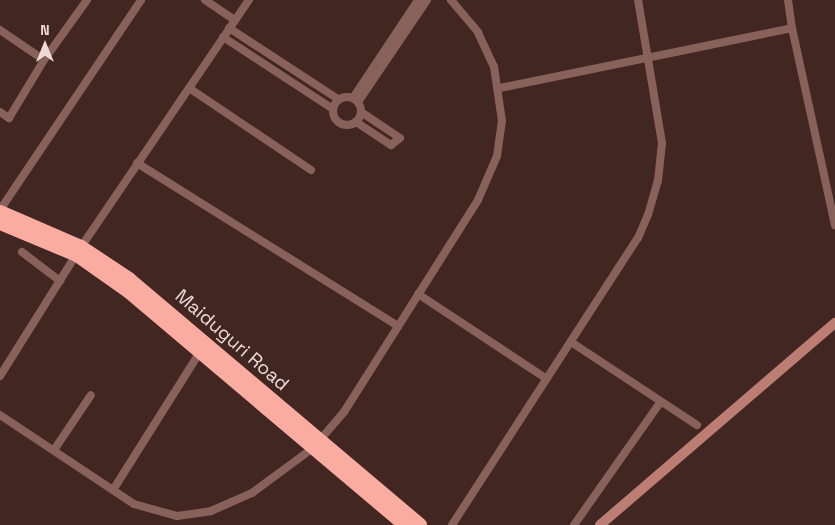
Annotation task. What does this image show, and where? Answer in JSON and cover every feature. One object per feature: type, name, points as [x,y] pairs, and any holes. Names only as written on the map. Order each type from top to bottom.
[{"type":"highway","name":"Maiduguri Road","points":[[0,211],[79,251],[157,301],[405,525]]},
{"type":"highway","name":"Maiduguri Road","points":[[0,223],[79,251],[156,313],[200,352],[420,525]]},
{"type":"street","points":[[0,112],[9,118],[44,60],[85,3],[75,0]]},
{"type":"street","points":[[0,211],[141,0]]},
{"type":"street","points":[[205,0],[235,20]]},
{"type":"street","points":[[2,371],[79,251],[249,0]]},
{"type":"street","points":[[355,100],[403,28],[418,0]]},
{"type":"street","points":[[403,28],[427,0]]},
{"type":"street","points":[[0,415],[113,490],[152,512],[177,516],[211,511],[252,493],[317,444],[344,412],[487,184],[502,121],[500,88],[478,32],[451,0]]},
{"type":"street","points":[[452,525],[638,238],[658,181],[662,143],[638,0]]},
{"type":"street","points":[[788,0],[792,28],[835,225]]},
{"type":"street","points":[[229,28],[338,100],[355,100]]},
{"type":"street","points":[[500,88],[792,28]]},
{"type":"street","points":[[0,30],[44,60]]},
{"type":"street","points":[[223,37],[333,109],[339,122],[356,122],[391,145],[400,138],[361,112],[355,100]]},
{"type":"street","points":[[296,85],[302,76]]},
{"type":"street","points":[[189,88],[311,170]]},
{"type":"street","points":[[333,109],[338,100]]},
{"type":"street","points":[[356,122],[361,112]]},
{"type":"street","points":[[138,163],[398,326]]},
{"type":"street","points":[[22,252],[60,281]]},
{"type":"street","points":[[418,294],[547,379]]},
{"type":"street","points":[[600,525],[835,323]]},
{"type":"street","points":[[571,342],[697,425]]},
{"type":"street","points":[[113,490],[200,352]]},
{"type":"street","points":[[54,450],[91,395]]},
{"type":"street","points":[[574,525],[661,401]]}]
